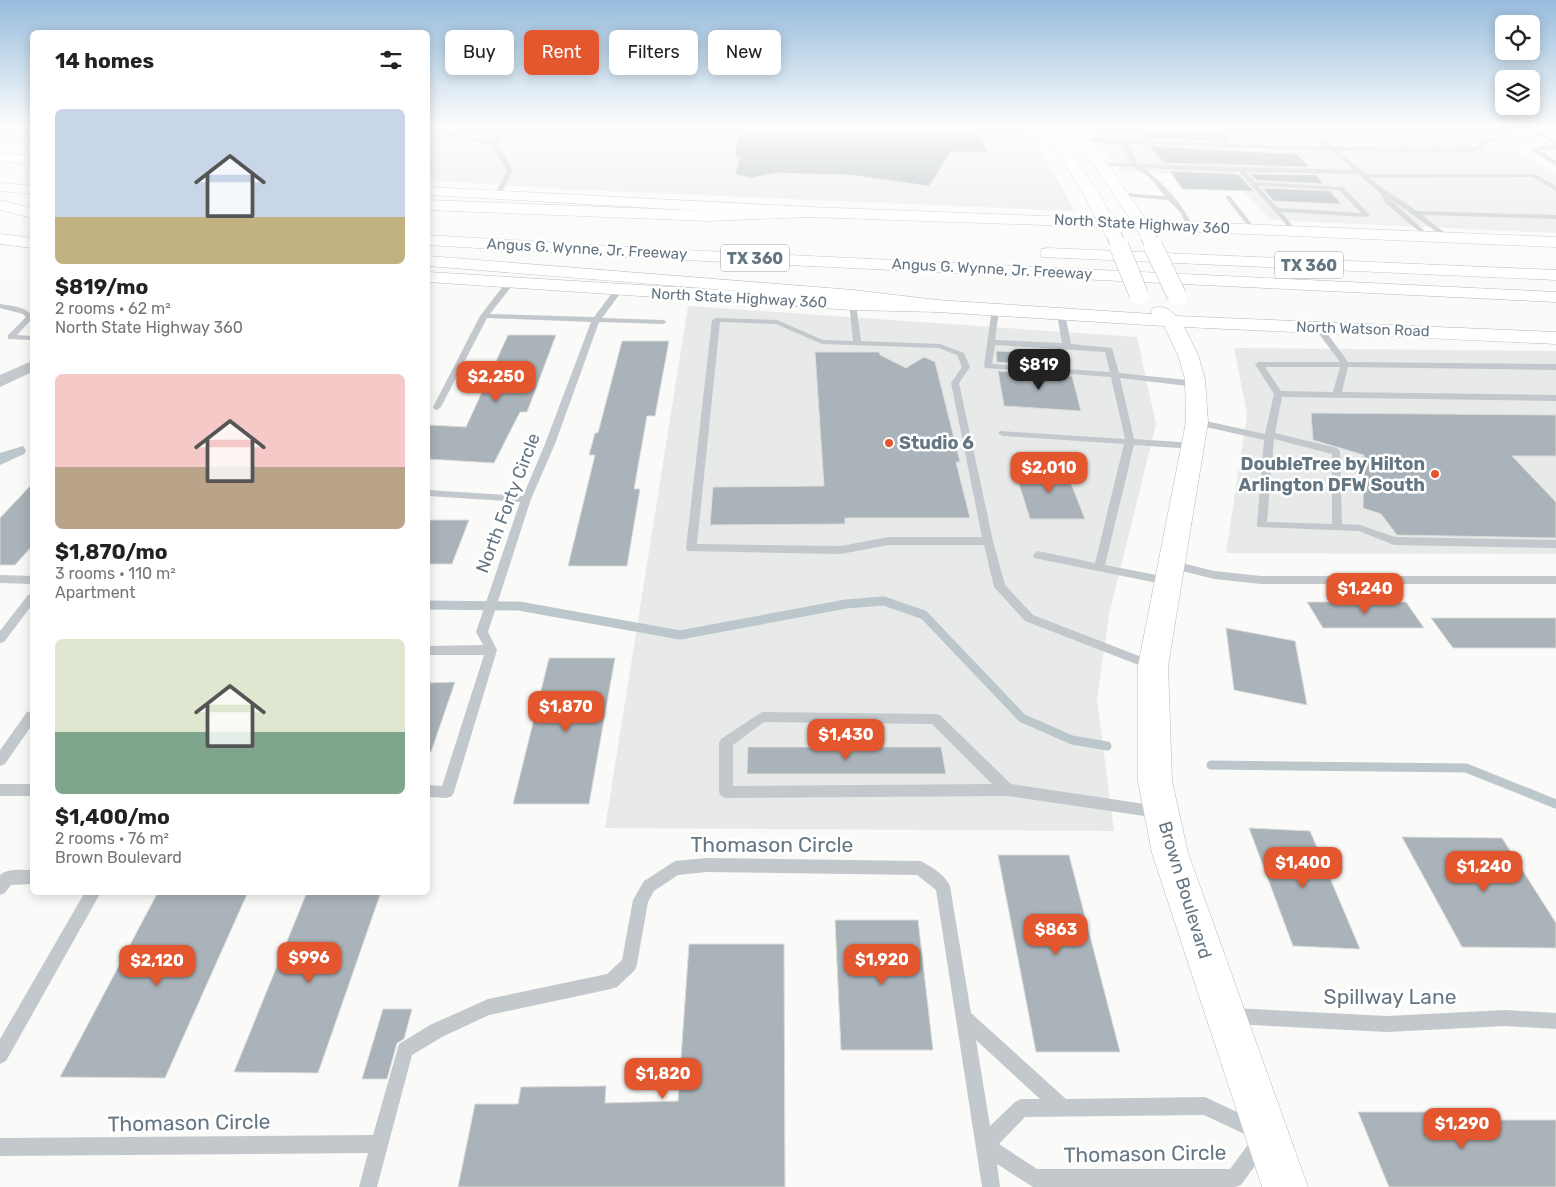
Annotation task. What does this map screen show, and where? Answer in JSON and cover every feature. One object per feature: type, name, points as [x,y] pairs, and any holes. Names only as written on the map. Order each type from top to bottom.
[{"type":"main road","points":[[1084,182],[1110,229],[1139,295],[1171,321],[1177,296],[1145,230],[1114,182]]},
{"type":"main road","points":[[0,187],[30,190]]},
{"type":"main road","name":"North State Highway 360","points":[[430,191],[1110,229],[1145,230],[1190,226],[1556,242]]},
{"type":"main road","points":[[2,205],[30,208]]},
{"type":"main road","points":[[2,205],[30,212]]},
{"type":"main road","points":[[430,205],[709,216],[809,212]]},
{"type":"main road","points":[[0,239],[30,242]]},
{"type":"main road","name":"Angus G. Wynne, Jr. Freeway","points":[[430,240],[643,253],[1556,297]]},
{"type":"main road","name":"Angus G. Wynne, Jr. Freeway","points":[[1032,252],[1556,275]]},
{"type":"main road","points":[[430,261],[853,294],[937,306]]},
{"type":"main road","points":[[1507,273],[1527,269],[1556,269]]},
{"type":"main road","name":"North State Highway 360","points":[[430,277],[618,291],[852,304],[937,306],[1171,321]]},
{"type":"main road","points":[[1248,282],[1365,299],[1556,313]]},
{"type":"main road","name":"North Watson Road","points":[[1171,321],[1556,338]]},
{"type":"main road","name":"Brown Boulevard","points":[[1171,321],[1188,355],[1196,384],[1197,422],[1152,666],[1155,781],[1170,853],[1285,1187]]},
{"type":"street","points":[[0,382],[30,367]]},
{"type":"lane","points":[[497,196],[504,182]]},
{"type":"lane","points":[[1157,182],[1184,210],[1190,226]]},
{"type":"lane","points":[[1372,182],[1385,194],[1399,201],[1447,237]]},
{"type":"lane","points":[[1545,182],[1556,189]]},
{"type":"lane","points":[[1253,184],[1341,188],[1367,214],[1276,210]]},
{"type":"lane","points":[[1253,184],[1294,231]]},
{"type":"lane","points":[[1385,194],[1386,201],[1427,236]]},
{"type":"lane","points":[[1123,195],[1170,198]]},
{"type":"lane","points":[[1228,197],[1253,229]]},
{"type":"lane","points":[[1416,213],[1556,217]]},
{"type":"lane","points":[[437,407],[484,316],[510,283]]},
{"type":"lane","name":"North Forty Circle","points":[[491,650],[482,632],[526,499],[550,444],[596,320],[618,291]]},
{"type":"lane","points":[[852,304],[857,343]]},
{"type":"lane","points":[[0,306],[26,312],[30,317],[8,339],[30,338]]},
{"type":"lane","points":[[994,310],[988,366],[1115,375],[1196,384]]},
{"type":"lane","points":[[1061,314],[1067,346]]},
{"type":"lane","points":[[484,316],[663,322]]},
{"type":"lane","points":[[988,541],[889,541],[841,550],[691,548],[716,320],[777,322],[822,342],[940,346],[960,353],[966,367],[956,383],[988,541],[1000,586],[1028,618],[1152,666]]},
{"type":"lane","points":[[1318,327],[1345,364]]},
{"type":"lane","points":[[991,342],[1109,350],[1130,440],[1099,568]]},
{"type":"lane","points":[[1556,367],[1259,364],[1278,394],[1269,436],[1262,525],[1360,528],[1394,541],[1556,544]]},
{"type":"lane","points":[[1337,394],[1345,364]]},
{"type":"lane","points":[[1278,394],[1556,398]]},
{"type":"lane","points":[[1197,422],[1334,450],[1337,453],[1337,527]]},
{"type":"lane","points":[[1003,433],[1130,440],[1194,446]]},
{"type":"lane","points":[[430,493],[526,499]]},
{"type":"lane","points":[[1038,556],[1099,568],[1262,580],[1556,580]]},
{"type":"lane","points":[[0,579],[30,580]]},
{"type":"lane","points":[[0,639],[30,601]]},
{"type":"lane","points":[[430,650],[491,650],[447,792],[430,792]]},
{"type":"lane","points":[[1007,790],[934,719],[762,718],[726,743],[726,792],[1007,790],[1162,813]]},
{"type":"lane","points":[[0,760],[30,719]]},
{"type":"lane","points":[[0,790],[30,790]]},
{"type":"lane","name":"Thomason Circle","points":[[368,1187],[405,1050],[436,1031],[488,1007],[611,981],[629,964],[642,900],[649,886],[675,868],[706,865],[920,868],[943,886],[991,1187]]},
{"type":"lane","points":[[0,888],[7,878],[30,877]]},
{"type":"lane","points":[[0,1055],[92,895]]},
{"type":"lane","name":"Spillway Lane","points":[[1225,1016],[1387,1024],[1505,1018],[1556,1021]]},
{"type":"lane","points":[[965,1018],[1063,1108]]},
{"type":"lane","name":"Thomason Circle","points":[[1205,1106],[1267,1135],[1234,1178],[1034,1178],[985,1144],[1022,1108],[1205,1106]]},
{"type":"lane","name":"Thomason Circle","points":[[0,1147],[379,1144]]},
{"type":"shaded area","points":[[463,182],[1059,182],[1075,211],[559,189]]},
{"type":"shaded area","points":[[1235,182],[1556,182],[1556,233],[1271,220]]},
{"type":"shaded area","points":[[688,306],[1137,337],[1156,424],[1109,615],[1097,699],[1114,831],[605,828]]},
{"type":"shaded area","points":[[1234,348],[1556,351],[1556,554],[1226,553],[1247,414]]},
{"type":"shaded area","points":[[23,446],[26,451],[24,454],[0,465],[0,453]]},
{"type":"building","points":[[903,182],[931,182],[929,186]]},
{"type":"building","points":[[1178,182],[1246,182],[1254,191],[1182,189]]},
{"type":"building","points":[[1297,182],[1323,182],[1324,184]]},
{"type":"building","points":[[1262,188],[1330,191],[1341,204],[1274,201]]},
{"type":"building","points":[[508,335],[556,335],[527,412],[520,412],[494,463],[430,459],[430,425],[466,427]]},
{"type":"building","points":[[622,341],[669,341],[655,416],[647,416],[634,489],[640,489],[627,566],[568,566],[595,455],[589,455],[595,433],[598,433]]},
{"type":"building","points":[[996,351],[1066,354],[1070,367],[997,362]]},
{"type":"building","name":"Studio 6","points":[[815,352],[879,352],[880,355],[906,368],[924,357],[935,362],[960,462],[956,462],[970,518],[845,518],[845,524],[710,525],[713,487],[824,486]]},
{"type":"building","points":[[998,371],[1072,376],[1081,411],[1004,406]]},
{"type":"building","name":"DoubleTree by Hilton Arlington DFW South","points":[[1311,413],[1556,415],[1556,456],[1512,456],[1556,502],[1556,538],[1397,535],[1381,514],[1363,508],[1364,455],[1313,440]]},
{"type":"building","points":[[1014,468],[1065,468],[1085,519],[1030,519]]},
{"type":"building","points":[[30,486],[30,548],[15,565],[0,565],[0,518]]},
{"type":"building","points":[[430,520],[469,520],[452,564],[430,564]]},
{"type":"building","points":[[1307,602],[1406,602],[1424,628],[1323,628]]},
{"type":"building","points":[[1431,618],[1556,618],[1556,648],[1453,648]]},
{"type":"building","points":[[1226,628],[1295,641],[1307,705],[1234,690]]},
{"type":"building","points":[[549,658],[615,658],[589,804],[513,804]]},
{"type":"building","points":[[455,682],[431,752],[430,752],[430,683]]},
{"type":"building","points":[[748,747],[941,747],[946,774],[747,774]]},
{"type":"building","points":[[1249,828],[1310,831],[1360,949],[1293,946]]},
{"type":"building","points":[[1402,837],[1502,838],[1556,923],[1556,948],[1462,947]]},
{"type":"building","points":[[998,855],[1069,855],[1120,1052],[1036,1052]]},
{"type":"building","points":[[156,895],[247,895],[165,1078],[60,1077]]},
{"type":"building","points":[[306,895],[380,895],[318,1073],[234,1072]]},
{"type":"building","points":[[835,920],[918,920],[933,1050],[841,1050]]},
{"type":"building","points":[[689,944],[784,944],[785,1187],[458,1187],[475,1104],[518,1104],[521,1087],[606,1086],[605,1103],[678,1101]]},
{"type":"building","points":[[383,1009],[412,1009],[404,1039],[397,1043],[387,1079],[362,1079]]},
{"type":"building","points":[[1358,1112],[1482,1112],[1486,1120],[1556,1120],[1556,1187],[1389,1187]]},
{"type":"waterway","points":[[430,605],[519,606],[680,635],[846,604],[884,601],[924,615],[1022,718],[1072,740],[1107,746]]},
{"type":"waterway","points":[[1211,765],[1466,768],[1556,804]]},
{"type":"place","name":"Studio 6","points":[[889,443]]},
{"type":"place","name":"DoubleTree by Hilton Arlington DFW South","points":[[1435,474]]}]
